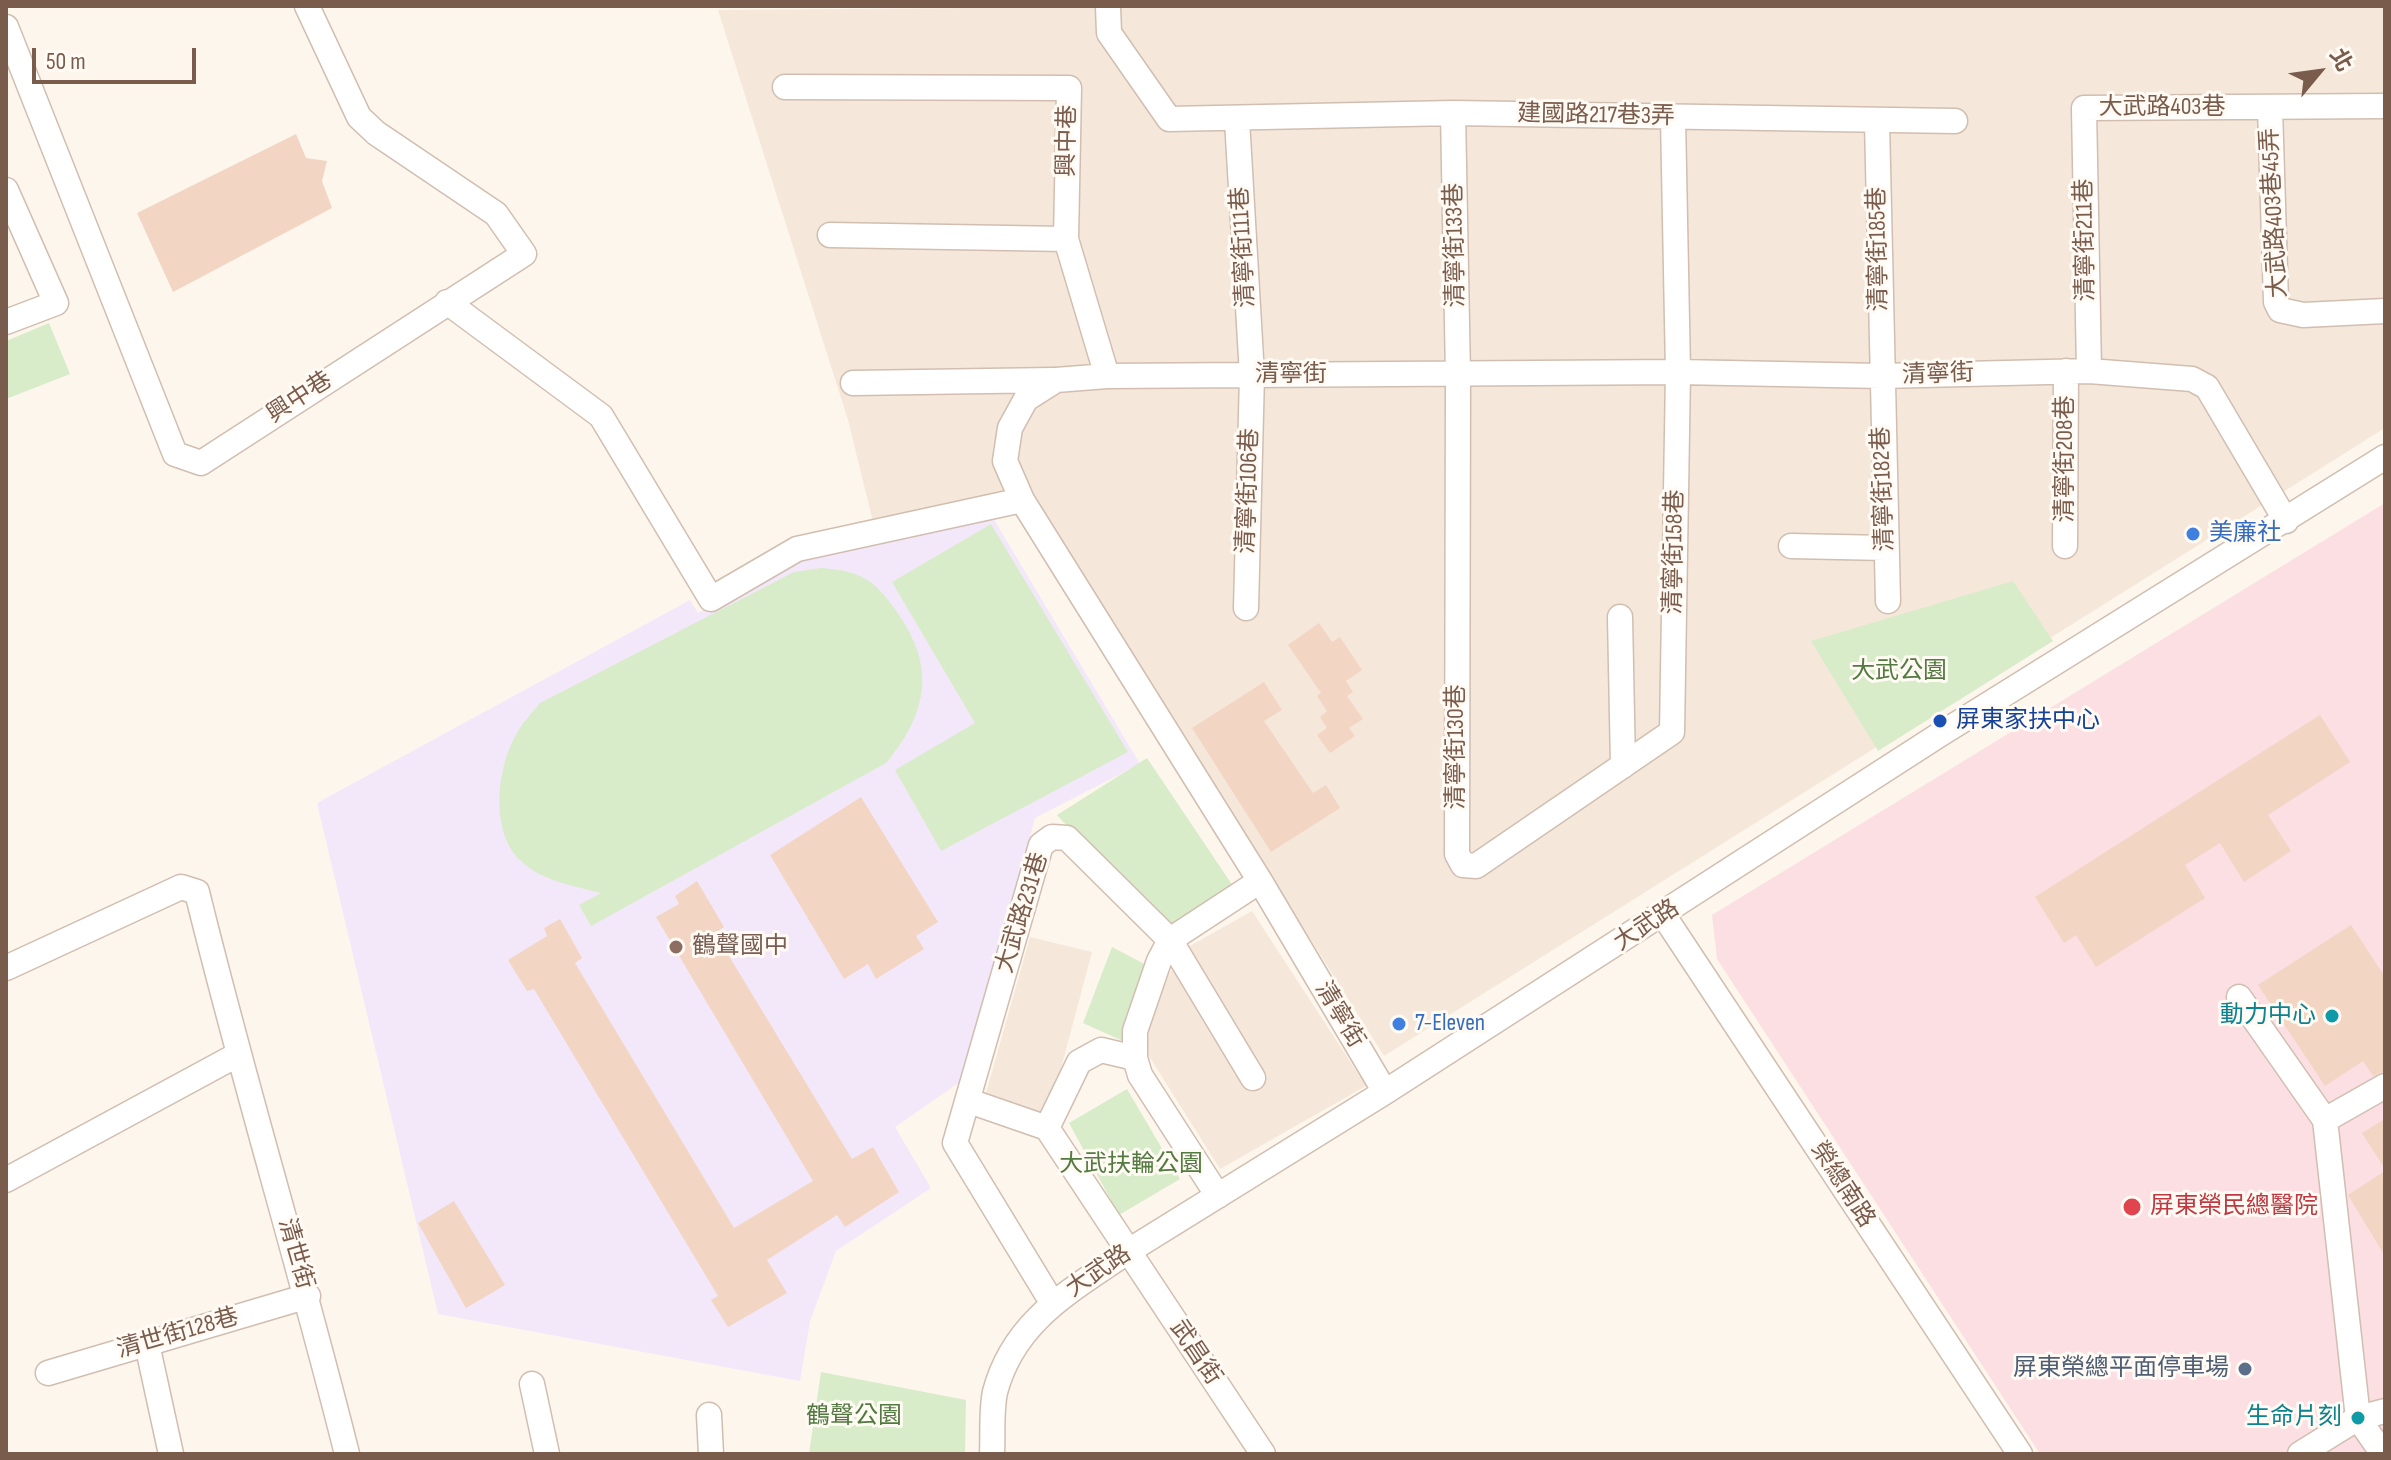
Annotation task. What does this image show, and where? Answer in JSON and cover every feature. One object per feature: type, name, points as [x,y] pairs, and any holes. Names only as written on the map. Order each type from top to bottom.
[{"type":"street","name":"興中巷","points":[[6,27],[175,454],[201,463],[524,254],[496,214],[376,133],[359,117],[307,6]]},
{"type":"street","name":"建國路217巷3弄","points":[[1108,6],[1109,33],[1169,119],[1237,120],[1453,113],[1955,121]]},
{"type":"street","name":"興中巷","points":[[785,87],[1069,88],[1066,239],[1107,376]]},
{"type":"street","name":"大武路403巷","points":[[2084,108],[2385,106]]},
{"type":"street","name":"清寧街211巷","points":[[2077,371],[2084,108]]},
{"type":"street","name":"大武路403巷45弄","points":[[2270,108],[2276,302],[2280,310],[2303,315],[2384,311]]},
{"type":"street","name":"清寧街133巷","points":[[1453,113],[1458,376]]},
{"type":"street","name":"清寧街158巷","points":[[1672,732],[1678,372],[1673,118]]},
{"type":"street","name":"清寧街111巷","points":[[1237,120],[1252,375]]},
{"type":"street","name":"清寧街185巷","points":[[1877,122],[1881,376]]},
{"type":"street","points":[[6,190],[56,303],[6,322]]},
{"type":"street","points":[[830,235],[1066,239]]},
{"type":"street","points":[[447,302],[601,416],[631,461],[711,599],[797,549],[1022,500]]},
{"type":"street","name":"清寧街","points":[[1385,1092],[1260,881],[1022,500],[1005,461],[1010,428],[1026,399],[1056,380],[1107,376],[1458,376],[1678,372],[1881,376],[2077,371],[2192,379],[2207,387],[2286,521]]},
{"type":"street","name":"清寧街208巷","points":[[2065,546],[2077,371]]},
{"type":"street","name":"清寧街106巷","points":[[1246,608],[1252,375]]},
{"type":"street","name":"清寧街130巷","points":[[1458,376],[1457,854],[1463,865],[1476,866],[1487,862],[1672,732]]},
{"type":"street","name":"清寧街182巷","points":[[1881,376],[1888,601]]},
{"type":"street","points":[[853,383],[1056,380]]},
{"type":"street","name":"大武路","points":[[992,1454],[995,1393],[1016,1340],[1053,1304],[1127,1252],[1664,916],[1939,735],[2385,457]]},
{"type":"street","points":[[1791,546],[1886,548]]},
{"type":"street","points":[[1620,617],[1623,766]]},
{"type":"street","name":"大武路231巷","points":[[1053,1304],[955,1143],[1041,845],[1052,837],[1067,838],[1170,940]]},
{"type":"street","points":[[1218,1196],[1140,1075],[1135,1058],[1135,1031],[1159,961],[1170,940],[1260,881]]},
{"type":"street","name":"清世街","points":[[6,968],[181,887],[197,892],[237,1055],[308,1296],[347,1454]]},
{"type":"street","name":"榮總南路","points":[[1664,916],[2020,1454]]},
{"type":"street","points":[[1170,940],[1253,1078]]},
{"type":"street","points":[[2239,997],[2325,1120],[2358,1418],[2383,1454]]},
{"type":"street","points":[[1047,1128],[1079,1062],[1101,1050],[1135,1058]]},
{"type":"street","points":[[6,1180],[237,1055]]},
{"type":"street","points":[[2325,1120],[2385,1086]]},
{"type":"street","points":[[969,1101],[1047,1128],[1127,1252]]},
{"type":"street","name":"武昌街","points":[[1127,1252],[1263,1454]]},
{"type":"street","name":"清世街128巷","points":[[48,1373],[308,1296]]},
{"type":"street","points":[[147,1344],[171,1454]]},
{"type":"street","points":[[532,1384],[547,1454]]},
{"type":"street","points":[[2300,1454],[2358,1418],[2385,1411]]},
{"type":"street","points":[[709,1415],[711,1454]]},
{"type":"shaded area","points":[[1219,6],[2385,6],[2385,428],[1384,1056],[1036,502],[873,522],[848,420],[718,10]]},
{"type":"shaded area","name":"屏東榮民總醫院","points":[[2385,503],[2385,1454],[2040,1454],[1717,959],[1712,915]]},
{"type":"shaded area","name":"鶴聲國中","points":[[993,518],[1140,764],[1035,818],[967,1077],[895,1127],[931,1188],[836,1251],[810,1321],[800,1381],[438,1314],[317,803],[690,600],[698,613],[794,560]]},
{"type":"shaded area","points":[[1252,911],[1366,1086],[1220,1169],[1147,1053],[1151,1012],[1181,951]]},
{"type":"shaded area","points":[[1030,937],[1092,952],[1048,1117],[986,1093]]},
{"type":"green space","points":[[49,323],[70,374],[6,399],[6,341]]},
{"type":"green space","points":[[991,524],[1128,752],[941,851],[895,770],[975,723],[892,582]]},
{"type":"green space","points":[[821,568],[857,575],[873,584],[897,612],[918,652],[922,689],[911,726],[900,744],[886,763],[591,926],[579,905],[601,893],[559,882],[529,868],[511,849],[504,833],[500,816],[501,780],[510,747],[519,729],[540,703],[794,572]]},
{"type":"green space","name":"大武公園","points":[[2013,581],[2053,641],[1878,751],[1811,641]]},
{"type":"green space","points":[[1147,758],[1235,889],[1168,927],[1127,891],[1057,815]]},
{"type":"green space","points":[[1112,947],[1156,970],[1125,1042],[1083,1023]]},
{"type":"green space","name":"大武扶輪公園","points":[[1127,1089],[1180,1179],[1119,1215],[1069,1123]]},
{"type":"green space","name":"鶴聲公園","points":[[821,1372],[966,1400],[965,1454],[809,1454]]},
{"type":"building","points":[[296,134],[306,158],[327,161],[322,181],[332,208],[173,292],[137,213]]},
{"type":"building","points":[[1319,623],[1332,642],[1340,637],[1362,670],[1346,681],[1353,692],[1347,696],[1363,719],[1349,728],[1355,736],[1330,753],[1317,735],[1327,728],[1320,717],[1327,711],[1317,696],[1321,693],[1288,645]]},
{"type":"building","points":[[1264,682],[1282,710],[1264,721],[1313,793],[1326,785],[1340,808],[1271,852],[1192,728]]},
{"type":"building","points":[[2320,715],[2350,762],[2268,815],[2291,851],[2244,882],[2220,843],[2185,865],[2205,898],[2096,967],[2076,935],[2064,943],[2035,897]]},
{"type":"building","points":[[861,797],[938,922],[916,936],[924,949],[876,979],[868,964],[844,979],[770,855]]},
{"type":"building","points":[[697,881],[724,927],[715,933],[852,1159],[873,1147],[899,1192],[845,1227],[837,1215],[767,1260],[787,1293],[728,1327],[711,1300],[718,1296],[534,989],[527,991],[508,960],[547,936],[544,928],[560,919],[582,958],[575,963],[734,1228],[813,1181],[656,917],[679,904],[675,896]]},
{"type":"building","name":"動力中心","points":[[2351,925],[2385,977],[2385,1071],[2373,1076],[2363,1061],[2325,1086],[2258,985]]},
{"type":"building","points":[[2385,1119],[2385,1169],[2362,1133]]},
{"type":"building","points":[[2385,1171],[2385,1256],[2348,1195]]},
{"type":"building","points":[[454,1201],[505,1285],[466,1308],[418,1223]]},
{"type":"place","name":"美廉社","points":[[2193,534]]},
{"type":"place","name":"屏東家扶中心","points":[[1940,721]]},
{"type":"place","name":"鶴聲國中","points":[[676,947]]},
{"type":"place","name":"動力中心","points":[[2332,1016]]},
{"type":"place","name":"7-Eleven","points":[[1399,1024]]},
{"type":"place","name":"屏東榮民總醫院","points":[[2132,1207]]},
{"type":"place","name":"屏東榮總平面停車場","points":[[2245,1369]]},
{"type":"place","name":"生命片刻","points":[[2358,1418]]}]
